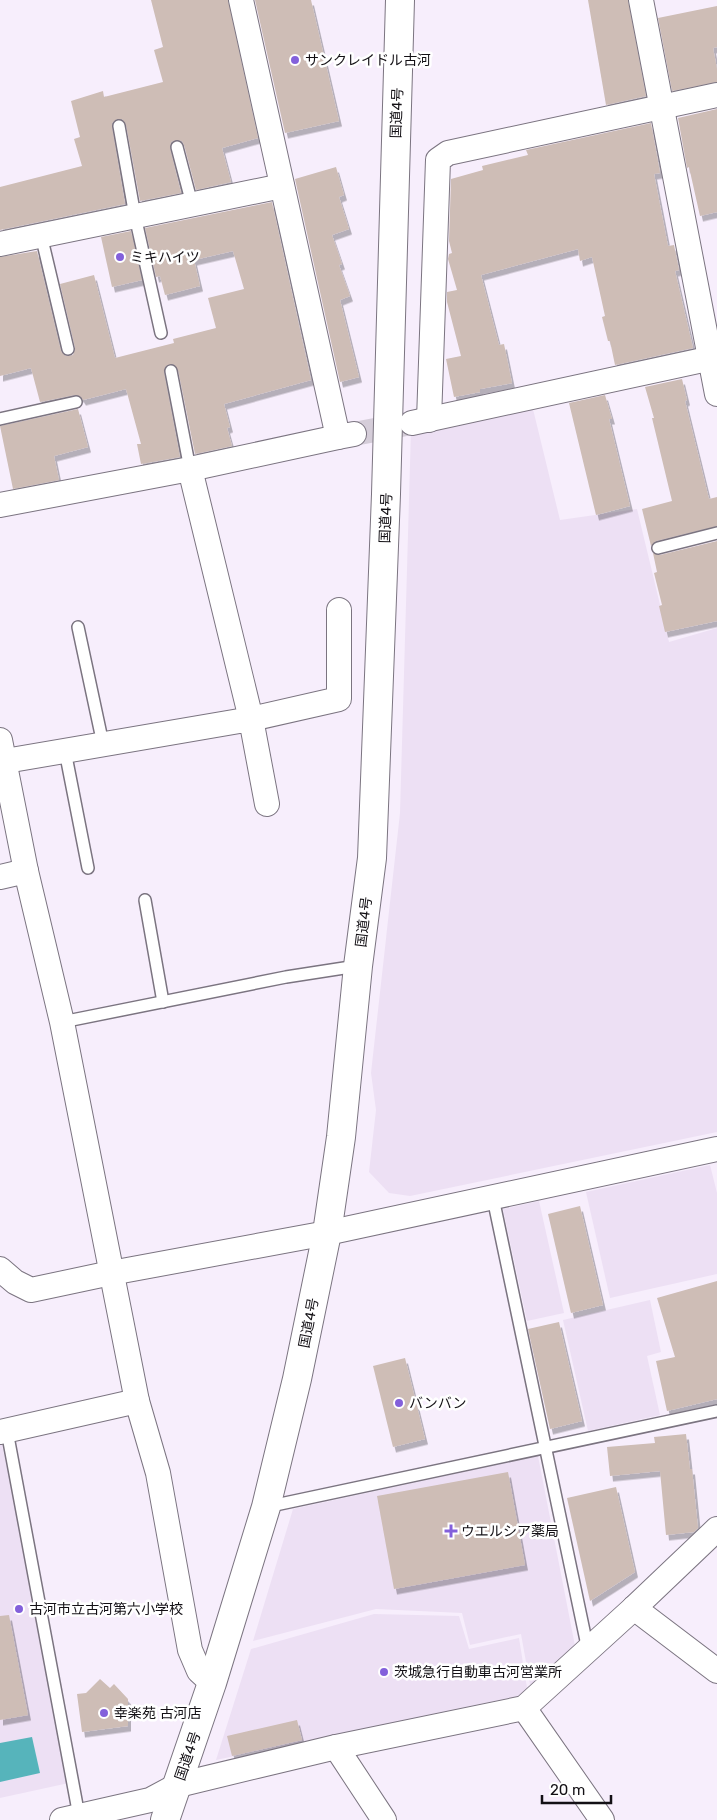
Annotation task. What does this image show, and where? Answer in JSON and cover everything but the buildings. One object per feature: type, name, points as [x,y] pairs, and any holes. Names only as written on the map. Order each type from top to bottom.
[{"type":"highway","name":"国道4号","points":[[165,1820],[212,1683],[266,1507],[298,1379],[327,1233],[341,1137],[358,966],[372,858],[380,690],[400,0]]},
{"type":"street","points":[[0,505],[190,469],[346,435],[282,186],[241,0]]},
{"type":"street","points":[[641,0],[713,358],[717,394]]},
{"type":"street","points":[[713,358],[420,421],[438,160],[448,152],[717,95]]},
{"type":"street","points":[[0,244],[282,186]]},
{"type":"street","points":[[190,469],[251,719],[267,804]]},
{"type":"street","points":[[212,1683],[199,1670],[190,1650],[158,1472],[137,1401],[62,1022],[26,871],[1,754],[65,751],[251,719],[339,698],[339,610]]},
{"type":"street","points":[[0,877],[26,871]]},
{"type":"street","points":[[0,1269],[15,1282],[31,1290],[111,1273],[327,1233],[717,1149]]},
{"type":"street","points":[[4,1432],[137,1401]]},
{"type":"street","points":[[71,1818],[150,1800],[178,1785],[336,1747],[524,1708],[717,1529]]},
{"type":"street","points":[[634,1608],[717,1671]]},
{"type":"street","points":[[524,1708],[602,1820]]},
{"type":"street","points":[[336,1747],[384,1820]]},
{"type":"lane","points":[[119,126],[135,216],[161,332]]},
{"type":"lane","points":[[177,147],[192,204]]},
{"type":"lane","points":[[41,235],[68,349]]},
{"type":"lane","points":[[171,371],[190,469]]},
{"type":"lane","points":[[0,419],[76,402]]},
{"type":"lane","points":[[658,548],[717,533]]},
{"type":"lane","points":[[78,627],[103,744]]},
{"type":"lane","points":[[65,751],[88,868]]},
{"type":"lane","points":[[145,900],[164,1002]]},
{"type":"lane","points":[[62,1022],[286,977],[358,966]]},
{"type":"lane","points":[[493,1198],[588,1650]]},
{"type":"lane","points":[[266,1507],[717,1410]]},
{"type":"lane","points":[[4,1432],[71,1818]]},
{"type":"shaded area","points":[[532,405],[560,520],[637,509],[669,642],[717,628],[717,1132],[410,1196],[389,1193],[369,1172],[376,1110],[371,1073],[400,813],[411,430]]},
{"type":"shaded area","points":[[710,1165],[717,1193],[717,1274],[610,1298],[586,1192]]},
{"type":"shaded area","points":[[539,1201],[564,1313],[527,1321],[503,1209]]},
{"type":"shaded area","points":[[650,1300],[661,1352],[647,1356],[660,1415],[588,1431],[563,1320]]},
{"type":"shaded area","name":"古河市立古河第六小学校","points":[[0,1437],[78,1781],[0,1798]]},
{"type":"shaded area","points":[[538,1456],[576,1651],[531,1690],[521,1634],[470,1645],[462,1613],[376,1609],[253,1641],[293,1509]]},
{"type":"shaded area","name":"茨城急行自動車古河営業所","points":[[374,1614],[459,1616],[469,1649],[519,1638],[528,1694],[216,1760],[251,1649]]},
{"type":"water","points":[[32,1737],[40,1773],[0,1782],[0,1743]]},
{"type":"tunnel","points":[[354,434],[406,424]]},
{"type":"place","name":"サンクレイドル古河","points":[[295,60]]},
{"type":"place","name":"ミキハイツ","points":[[120,257]]},
{"type":"place","name":"バンバン","points":[[399,1403]]},
{"type":"place","name":"ウエルシア薬局","points":[[451,1531]]},
{"type":"place","name":"古河市立古河第六小学校","points":[[19,1609]]},
{"type":"place","name":"茨城急行自動車古河営業所","points":[[384,1672]]},
{"type":"place","name":"幸楽苑 古河店","points":[[104,1713]]}]
